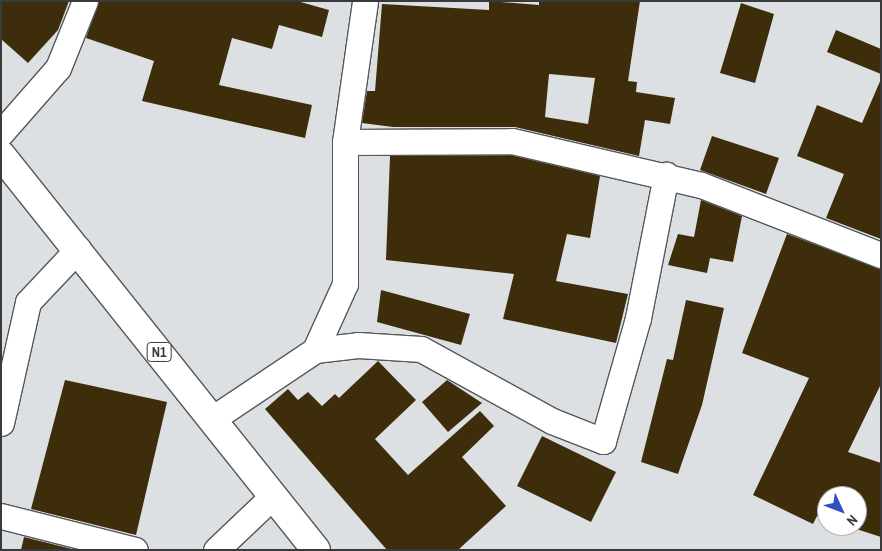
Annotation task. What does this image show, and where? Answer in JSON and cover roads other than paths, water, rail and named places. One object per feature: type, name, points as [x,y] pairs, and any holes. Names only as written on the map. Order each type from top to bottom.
[{"type":"highway","name":"N1","points":[[1,155],[78,249],[316,550]]},
{"type":"street","points":[[1,132],[58,68],[85,1]]},
{"type":"street","points":[[315,350],[345,284],[345,142],[365,1]]},
{"type":"street","points":[[345,142],[512,141],[666,175],[881,255]]},
{"type":"street","points":[[212,418],[315,350],[358,345],[421,349],[552,421],[603,441],[638,318],[666,175]]},
{"type":"street","points":[[1,423],[28,302],[78,249]]},
{"type":"street","points":[[216,550],[273,496]]},
{"type":"street","points":[[1,516],[135,550]]}]
